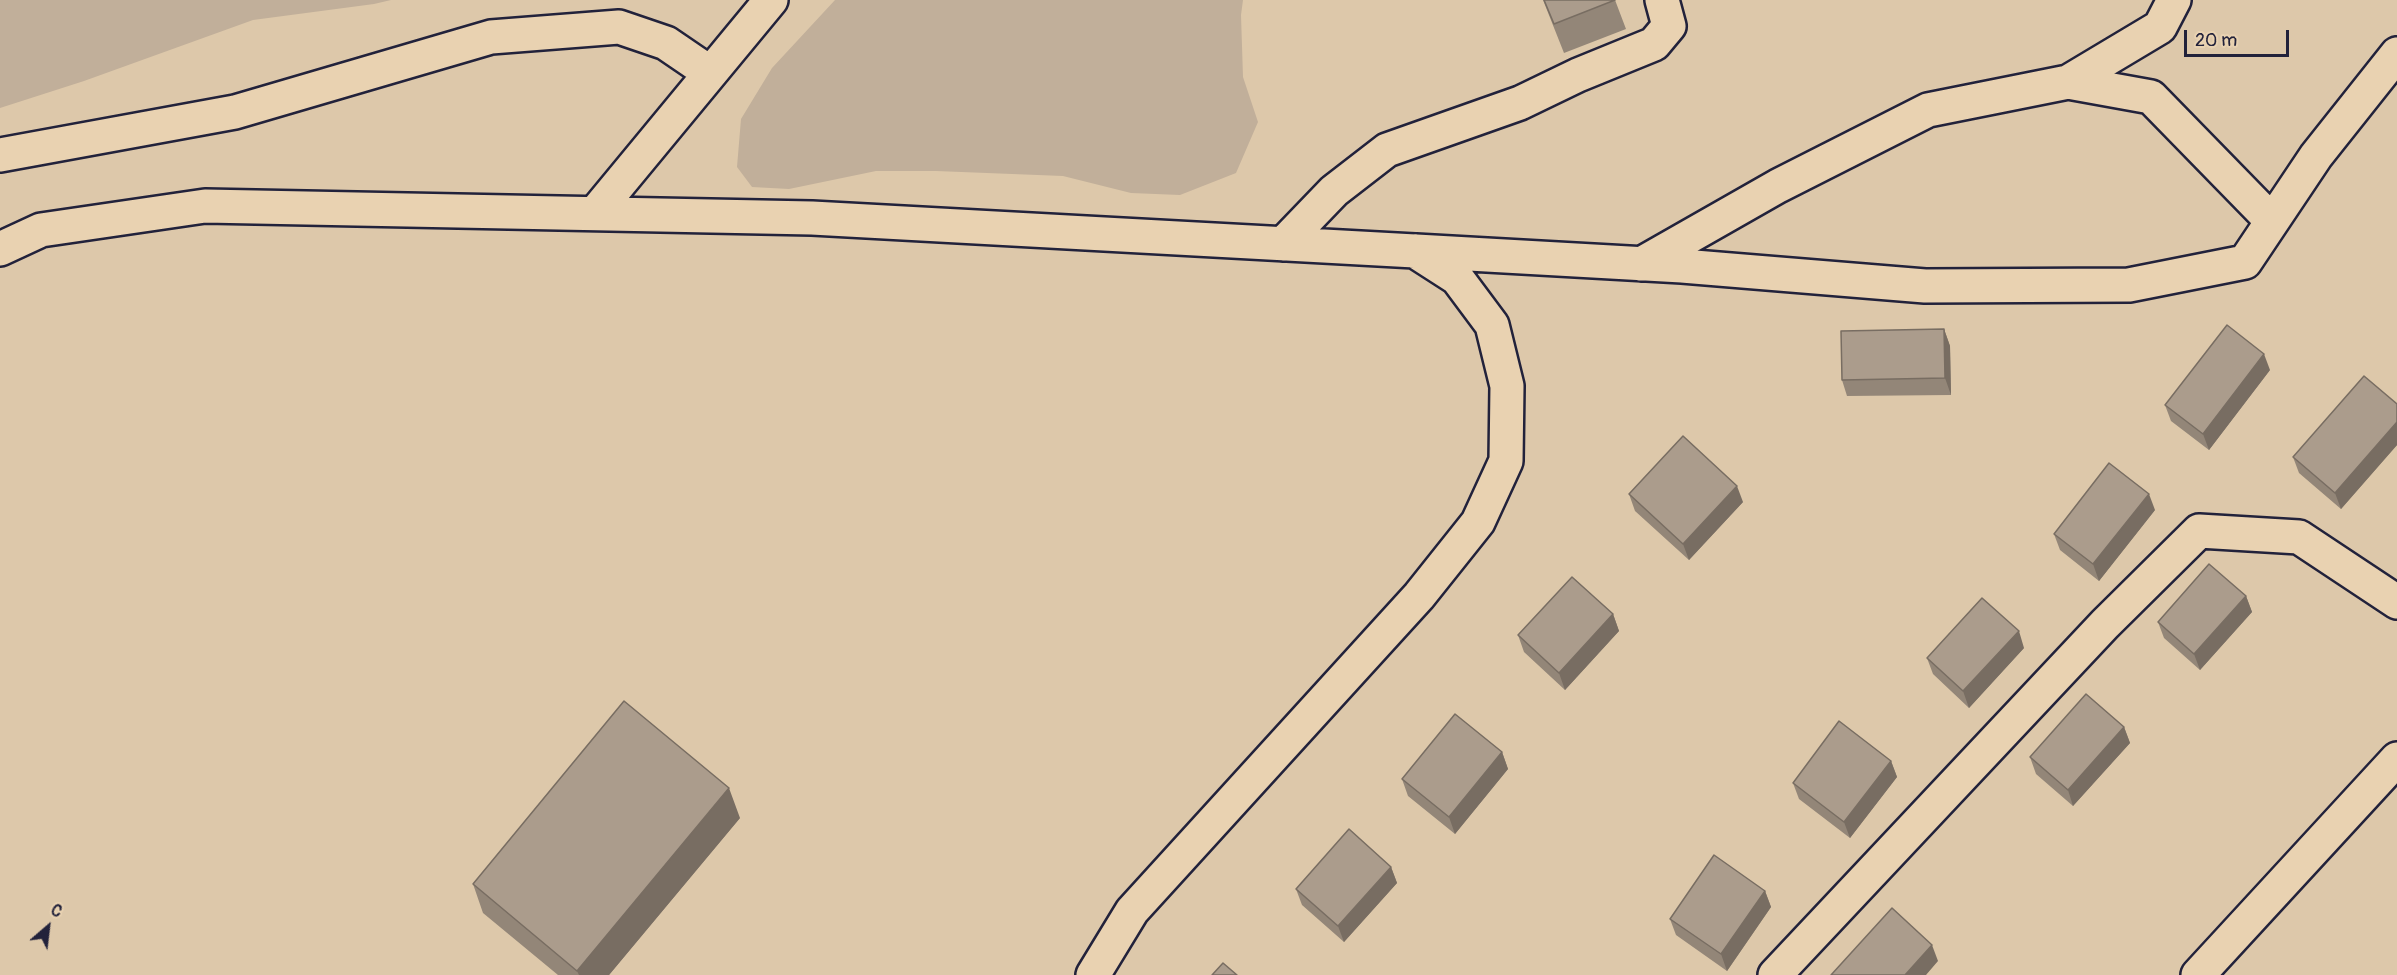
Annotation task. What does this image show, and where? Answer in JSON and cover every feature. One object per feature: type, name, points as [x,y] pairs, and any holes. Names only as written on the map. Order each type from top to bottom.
[{"type":"street","points":[[595,213],[771,0]]},
{"type":"street","points":[[1283,244],[1334,191],[1387,150],[1520,104],[1578,75],[1654,44],[1669,26],[1662,0]]},
{"type":"street","points":[[1641,264],[1778,186],[1928,110],[2068,82],[2160,27],[2174,0]]},
{"type":"street","points":[[0,155],[235,112],[491,37],[619,27],[666,43],[710,73]]},
{"type":"street","points":[[0,249],[41,230],[205,206],[812,218],[1641,264],[1925,286],[2129,285],[2245,262],[2316,156],[2397,54]]},
{"type":"street","points":[[2068,82],[2151,98],[2272,221]]},
{"type":"street","points":[[1093,975],[1132,911],[1419,596],[1478,522],[1506,461],[1507,386],[1492,325],[1457,278],[1415,251]]},
{"type":"street","points":[[1775,975],[2105,624],[2199,531],[2299,537],[2397,602]]},
{"type":"street","points":[[2198,975],[2397,759]]},
{"type":"shaded area","points":[[0,0],[391,0],[253,20],[84,81],[0,108]]},
{"type":"shaded area","points":[[835,0],[1243,0],[1241,15],[1243,77],[1258,122],[1236,173],[1180,195],[1131,193],[1063,176],[936,171],[876,171],[789,189],[752,187],[737,167],[741,119],[772,68]]},
{"type":"building","points":[[1544,0],[1615,0],[1554,24]]},
{"type":"building","points":[[2227,325],[2264,354],[2203,434],[2165,405]]},
{"type":"building","points":[[1944,329],[1945,378],[1842,380],[1841,331]]},
{"type":"building","points":[[2364,376],[2397,404],[2397,422],[2335,493],[2293,457]]},
{"type":"building","points":[[1683,436],[1737,486],[1683,544],[1629,494]]},
{"type":"building","points":[[2109,463],[2149,494],[2093,564],[2054,534]]},
{"type":"building","points":[[2209,564],[2246,596],[2194,654],[2158,622]]},
{"type":"building","points":[[1572,577],[1613,614],[1559,673],[1518,635]]},
{"type":"building","points":[[1982,598],[2019,631],[1963,691],[1927,658]]},
{"type":"building","points":[[2086,694],[2124,727],[2068,790],[2030,757]]},
{"type":"building","points":[[624,701],[729,788],[577,971],[473,884]]},
{"type":"building","points":[[1455,714],[1502,752],[1449,817],[1402,779]]},
{"type":"building","points":[[1839,721],[1891,761],[1844,822],[1793,783]]},
{"type":"building","points":[[1349,829],[1391,867],[1338,926],[1296,889]]},
{"type":"building","points":[[1714,855],[1765,891],[1721,954],[1670,919]]},
{"type":"building","points":[[1892,908],[1932,945],[1905,975],[1831,975]]},
{"type":"building","points":[[1223,963],[1237,975],[1212,975]]}]
